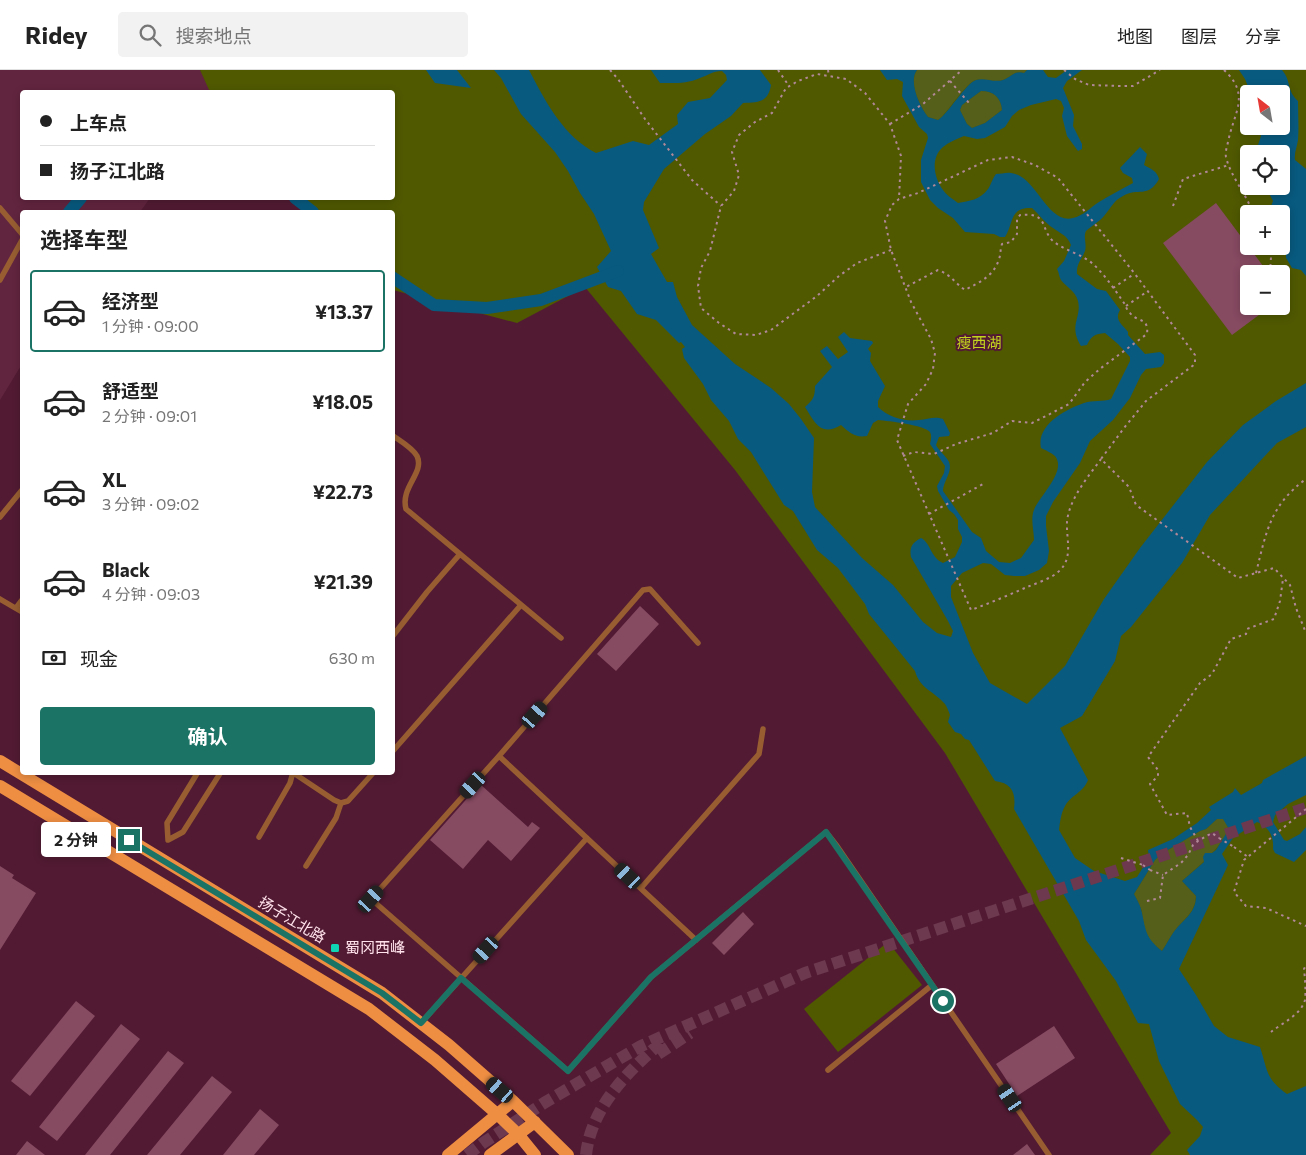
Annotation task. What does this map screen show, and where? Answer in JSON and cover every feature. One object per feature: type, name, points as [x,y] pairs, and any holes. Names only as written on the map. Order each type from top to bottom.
[{"type":"main road","name":"扬子江北路","points":[[0,762],[20,774]]},
{"type":"main road","name":"扬子江北路","points":[[21,775],[382,993],[449,1045],[513,1101],[568,1155]]},
{"type":"main road","points":[[0,786],[370,1009],[436,1060],[518,1134],[535,1155]]},
{"type":"main road","points":[[448,1155],[513,1101]]},
{"type":"main road","points":[[490,1155],[535,1122]]},
{"type":"lane","points":[[0,208],[20,232]]},
{"type":"lane","points":[[0,280],[20,244]]},
{"type":"lane","points":[[395,437],[410,448],[416,455],[419,464],[404,500],[406,509],[561,638]]},
{"type":"lane","points":[[0,517],[20,492]]},
{"type":"lane","points":[[395,633],[460,554]]},
{"type":"lane","points":[[698,643],[650,589],[643,590],[499,756],[371,899],[568,1071],[651,977],[826,832],[1049,1155]]},
{"type":"lane","points":[[0,599],[20,611]]},
{"type":"lane","points":[[16,608],[20,603]]},
{"type":"lane","points":[[395,749],[522,605]]},
{"type":"lane","points":[[641,888],[760,754],[763,729]]},
{"type":"lane","points":[[499,756],[696,940]]},
{"type":"lane","points":[[196,775],[167,823],[168,840],[183,832],[219,775]]},
{"type":"lane","points":[[259,837],[290,783],[292,775]]},
{"type":"lane","points":[[296,775],[341,803],[348,801],[371,775]]},
{"type":"lane","points":[[306,866],[336,818],[341,803]]},
{"type":"lane","points":[[421,1023],[587,838]]},
{"type":"lane","points":[[828,1070],[932,985]]},
{"type":"path","points":[[610,70],[692,180],[722,206]]},
{"type":"path","points":[[778,70],[790,86]]},
{"type":"path","points":[[828,70],[829,76]]},
{"type":"path","points":[[890,124],[923,104],[962,70]]},
{"type":"path","points":[[1064,70],[1074,79],[1089,85],[1133,86],[1160,70]]},
{"type":"path","points":[[1224,70],[1237,84],[1240,95],[1226,155],[1237,184],[1250,205]]},
{"type":"path","points":[[891,250],[857,264],[771,330],[756,335],[736,334],[701,308],[698,286],[701,268],[710,251],[722,206],[734,191],[739,175],[732,152],[740,135],[755,122],[772,113],[786,88],[798,81],[817,74],[846,79],[865,94],[890,124],[901,156],[899,199]]},
{"type":"path","points":[[950,81],[969,102]]},
{"type":"path","points":[[1012,157],[1035,165],[1058,178],[1135,274],[1194,355],[1195,364],[1146,401],[1082,486],[1068,511],[1069,550],[1065,563],[1058,572],[1044,581],[971,610],[897,440],[908,404],[916,397],[930,377],[935,353],[931,339],[911,302],[891,250],[885,221],[892,204],[899,199],[918,193],[988,160],[1012,157]]},
{"type":"path","points":[[1173,206],[1183,179],[1229,165]]},
{"type":"path","points":[[903,456],[914,452],[926,455],[934,454],[956,444],[993,433],[1012,421],[1032,423],[1069,404],[1085,382],[1147,334],[1148,327],[1144,321],[1129,313],[1113,288],[1092,263],[1052,240],[1044,222],[1036,216],[1020,215],[1017,219],[1017,234],[1011,242],[1002,244],[999,250],[1000,257],[993,272],[982,281],[965,290],[955,283],[948,273],[938,270],[906,287]]},
{"type":"path","points":[[1113,288],[1135,274]]},
{"type":"path","points":[[1126,306],[1148,291]]},
{"type":"path","points":[[1101,459],[1128,487],[1136,505],[1238,578],[1274,568],[1290,586],[1306,633]]},
{"type":"path","points":[[1256,573],[1266,533],[1274,513],[1292,489],[1306,479]]},
{"type":"path","points":[[929,514],[984,484]]},
{"type":"path","points":[[1198,840],[1190,827],[1187,813],[1167,816],[1150,784],[1158,776],[1158,770],[1148,757],[1200,683],[1212,674],[1231,639],[1246,634],[1248,629],[1274,619],[1284,579]]},
{"type":"path","points":[[1306,809],[1244,860],[1234,892],[1246,906],[1266,908],[1306,926]]},
{"type":"path","points":[[1147,901],[1160,898],[1163,875],[1188,856],[1193,845],[1198,840],[1212,833],[1248,857]]},
{"type":"path","points":[[1121,858],[1143,865],[1163,875]]},
{"type":"path","points":[[1271,1032],[1290,1019],[1306,1000],[1304,969],[1306,965]]},
{"type":"shaded area","points":[[0,70],[200,70],[211,90],[20,90],[20,200],[149,200],[141,210],[20,210],[20,367],[0,400]]},
{"type":"green space","name":"瘦西湖","points":[[200,70],[1306,70],[1306,1155],[1150,1155],[1171,1133],[945,753],[735,470],[585,287],[517,323],[395,291],[395,210],[314,210],[303,200],[395,200],[395,90],[209,90]]},
{"type":"green space","points":[[917,70],[1027,70],[1024,73],[1015,73],[1003,80],[976,80],[972,82],[938,120],[928,117],[916,94],[914,81]]},
{"type":"green space","points":[[981,91],[990,92],[996,96],[1002,110],[985,123],[972,128],[967,124],[960,110],[962,105]]},
{"type":"green space","points":[[1223,818],[1229,829],[1225,837],[1208,857],[1182,881],[1196,896],[1195,902],[1191,912],[1173,933],[1162,951],[1152,943],[1143,927],[1142,911],[1134,894],[1155,860],[1161,854],[1206,829],[1217,819]]},
{"type":"green space","points":[[888,942],[922,985],[838,1052],[804,1009]]},
{"type":"water","points":[[426,70],[457,70],[471,88],[435,83]]},
{"type":"water","points":[[494,70],[529,70],[556,117],[574,138],[596,153],[633,141],[649,145],[678,124],[677,115],[688,102],[710,98],[727,80],[726,75],[722,71],[713,72],[703,77],[680,83],[660,83],[651,70],[760,70],[771,85],[770,91],[765,98],[758,102],[743,103],[731,116],[705,134],[664,169],[644,202],[643,210],[659,248],[651,254],[667,282],[673,282],[677,297],[692,325],[735,364],[771,388],[789,404],[814,438],[812,492],[815,507],[862,558],[893,585],[923,622],[937,633],[951,637],[953,631],[948,621],[911,557],[912,545],[921,538],[927,543],[935,557],[943,563],[955,557],[962,542],[958,529],[958,520],[949,510],[938,491],[937,486],[944,473],[945,466],[930,444],[930,432],[914,425],[878,420],[873,423],[867,436],[853,434],[841,425],[823,429],[816,423],[805,407],[813,398],[815,386],[832,367],[820,351],[827,346],[838,359],[848,352],[838,337],[844,332],[850,338],[872,341],[873,343],[868,349],[871,353],[870,361],[885,386],[878,401],[878,407],[887,414],[903,419],[943,419],[950,433],[949,436],[939,437],[936,445],[948,460],[950,466],[943,491],[972,532],[981,538],[986,551],[999,562],[1010,563],[1021,558],[1034,540],[1033,513],[1055,477],[1057,470],[1058,462],[1055,456],[1041,448],[1043,432],[1054,419],[1069,409],[1087,402],[1111,399],[1130,361],[1130,357],[1105,333],[1094,336],[1087,345],[1081,346],[1077,339],[1075,327],[1079,307],[1077,297],[1061,280],[1057,269],[1064,261],[1071,245],[1066,237],[1047,224],[1032,208],[1019,210],[1013,217],[1005,237],[1000,237],[994,234],[965,232],[953,218],[930,200],[921,182],[921,160],[928,138],[927,134],[919,127],[902,96],[903,82],[897,79],[887,80],[880,70],[917,70],[914,81],[916,94],[928,117],[938,120],[967,87],[976,80],[999,81],[1015,73],[1024,73],[1027,70],[1043,70],[1048,77],[1056,78],[1067,70],[1082,70],[1067,81],[1063,88],[1074,115],[1073,126],[1082,144],[1082,149],[1078,151],[1067,136],[1062,116],[1064,108],[1061,101],[1056,99],[1019,110],[1012,116],[1005,127],[985,138],[977,139],[964,136],[943,147],[939,152],[935,162],[937,180],[944,192],[958,203],[981,196],[988,189],[996,174],[1009,173],[1020,176],[1028,182],[1056,214],[1064,218],[1073,218],[1133,183],[1132,178],[1123,173],[1120,168],[1140,147],[1147,154],[1144,165],[1155,172],[1159,179],[1151,189],[1133,192],[1114,202],[1102,218],[1086,231],[1085,251],[1078,264],[1077,274],[1097,289],[1106,291],[1120,310],[1118,319],[1128,332],[1128,335],[1145,354],[1160,352],[1164,355],[1164,363],[1161,367],[1146,369],[1141,375],[1130,398],[1113,420],[1090,441],[1080,463],[1053,502],[1046,516],[1049,551],[1047,563],[1039,570],[1025,576],[1014,576],[1005,575],[991,564],[983,563],[962,573],[951,586],[951,597],[973,653],[990,683],[1027,704],[1065,666],[1104,599],[1140,548],[1207,462],[1243,425],[1276,401],[1306,383],[1306,427],[1277,443],[1210,515],[1182,563],[1131,627],[1121,636],[1115,661],[1082,716],[1060,728],[1088,780],[1083,788],[1065,806],[1059,830],[1075,858],[1094,871],[1125,881],[1137,877],[1149,858],[1148,850],[1173,839],[1197,823],[1211,810],[1209,807],[1233,792],[1235,788],[1241,795],[1262,783],[1263,780],[1306,756],[1306,795],[1288,804],[1275,815],[1273,822],[1284,840],[1287,841],[1300,834],[1306,827],[1306,850],[1294,862],[1275,853],[1270,832],[1265,826],[1257,822],[1233,838],[1222,854],[1228,865],[1179,969],[1214,1026],[1228,1037],[1260,1047],[1268,1073],[1280,1088],[1287,1094],[1306,1086],[1306,1155],[1190,1155],[1187,1150],[1200,1136],[1203,1127],[1180,1104],[1159,1061],[1149,1024],[1138,1023],[1116,981],[1086,940],[1079,921],[1014,809],[1012,790],[1005,784],[995,781],[969,740],[955,732],[948,722],[950,715],[945,704],[920,682],[915,671],[869,614],[865,604],[838,568],[817,550],[793,511],[784,505],[751,452],[738,439],[729,421],[711,400],[703,384],[684,358],[682,349],[685,347],[681,342],[679,343],[656,320],[637,314],[621,291],[608,287],[597,267],[611,251],[594,214],[555,152],[521,114],[501,78]],"holes":[[[981,91],[990,92],[996,96],[1002,110],[985,123],[972,128],[967,124],[960,110],[962,105]],[[1217,819],[1223,819],[1229,829],[1216,850],[1212,853],[1205,853],[1203,857],[1204,862],[1182,881],[1196,896],[1194,908],[1173,933],[1162,951],[1148,934],[1141,908],[1134,894],[1155,860],[1161,854],[1206,829]]]},
{"type":"water","points":[[1239,70],[1282,70],[1289,85],[1247,85]]},
{"type":"water","points":[[1290,87],[1298,101],[1298,140],[1295,160],[1306,169],[1306,276],[1301,270],[1292,268],[1286,258],[1286,255],[1290,255],[1290,205],[1271,205],[1273,201],[1270,195],[1290,195],[1290,145],[1258,145],[1261,136],[1290,135]]},
{"type":"building","points":[[1216,203],[1240,235],[1240,255],[1255,255],[1262,265],[1240,265],[1240,315],[1259,315],[1232,335],[1163,243]]},
{"type":"building","points":[[640,606],[659,624],[616,671],[597,654]]},
{"type":"building","points":[[480,784],[528,827],[532,822],[540,828],[511,861],[488,840],[463,869],[430,840]]},
{"type":"building","points":[[0,866],[14,875],[12,878],[36,893],[0,950]]},
{"type":"building","points":[[743,912],[754,924],[724,955],[712,943]]},
{"type":"building","points":[[76,1001],[95,1016],[30,1096],[11,1081]]},
{"type":"building","points":[[121,1024],[140,1039],[57,1141],[39,1127]]},
{"type":"building","points":[[1054,1026],[1075,1058],[1017,1096],[996,1064]]},
{"type":"building","points":[[168,1051],[184,1063],[110,1155],[85,1155]]},
{"type":"building","points":[[212,1076],[232,1092],[180,1155],[147,1155]]},
{"type":"building","points":[[260,1109],[279,1125],[254,1155],[223,1155]]},
{"type":"building","points":[[27,1141],[45,1155],[16,1155]]},
{"type":"building","points":[[1027,1144],[1035,1155],[1013,1155]]},
{"type":"waterway","points":[[71,210],[79,200]]},
{"type":"waterway","points":[[298,200],[310,210]]},
{"type":"waterway","points":[[395,279],[434,305],[487,308],[541,300],[618,271]]},
{"type":"tunnel","points":[[467,1155],[544,1103],[641,1046],[805,973],[1306,808]]},
{"type":"tunnel","points":[[658,1054],[690,1033]]},
{"type":"tunnel","points":[[586,1155],[595,1121],[613,1091],[663,1041]]},
{"type":"place","name":"蜀冈西峰","points":[[335,948]]},
{"type":"route","points":[[129,840],[382,993],[421,1023],[461,978],[568,1071],[651,977],[826,832],[943,1001]]}]
